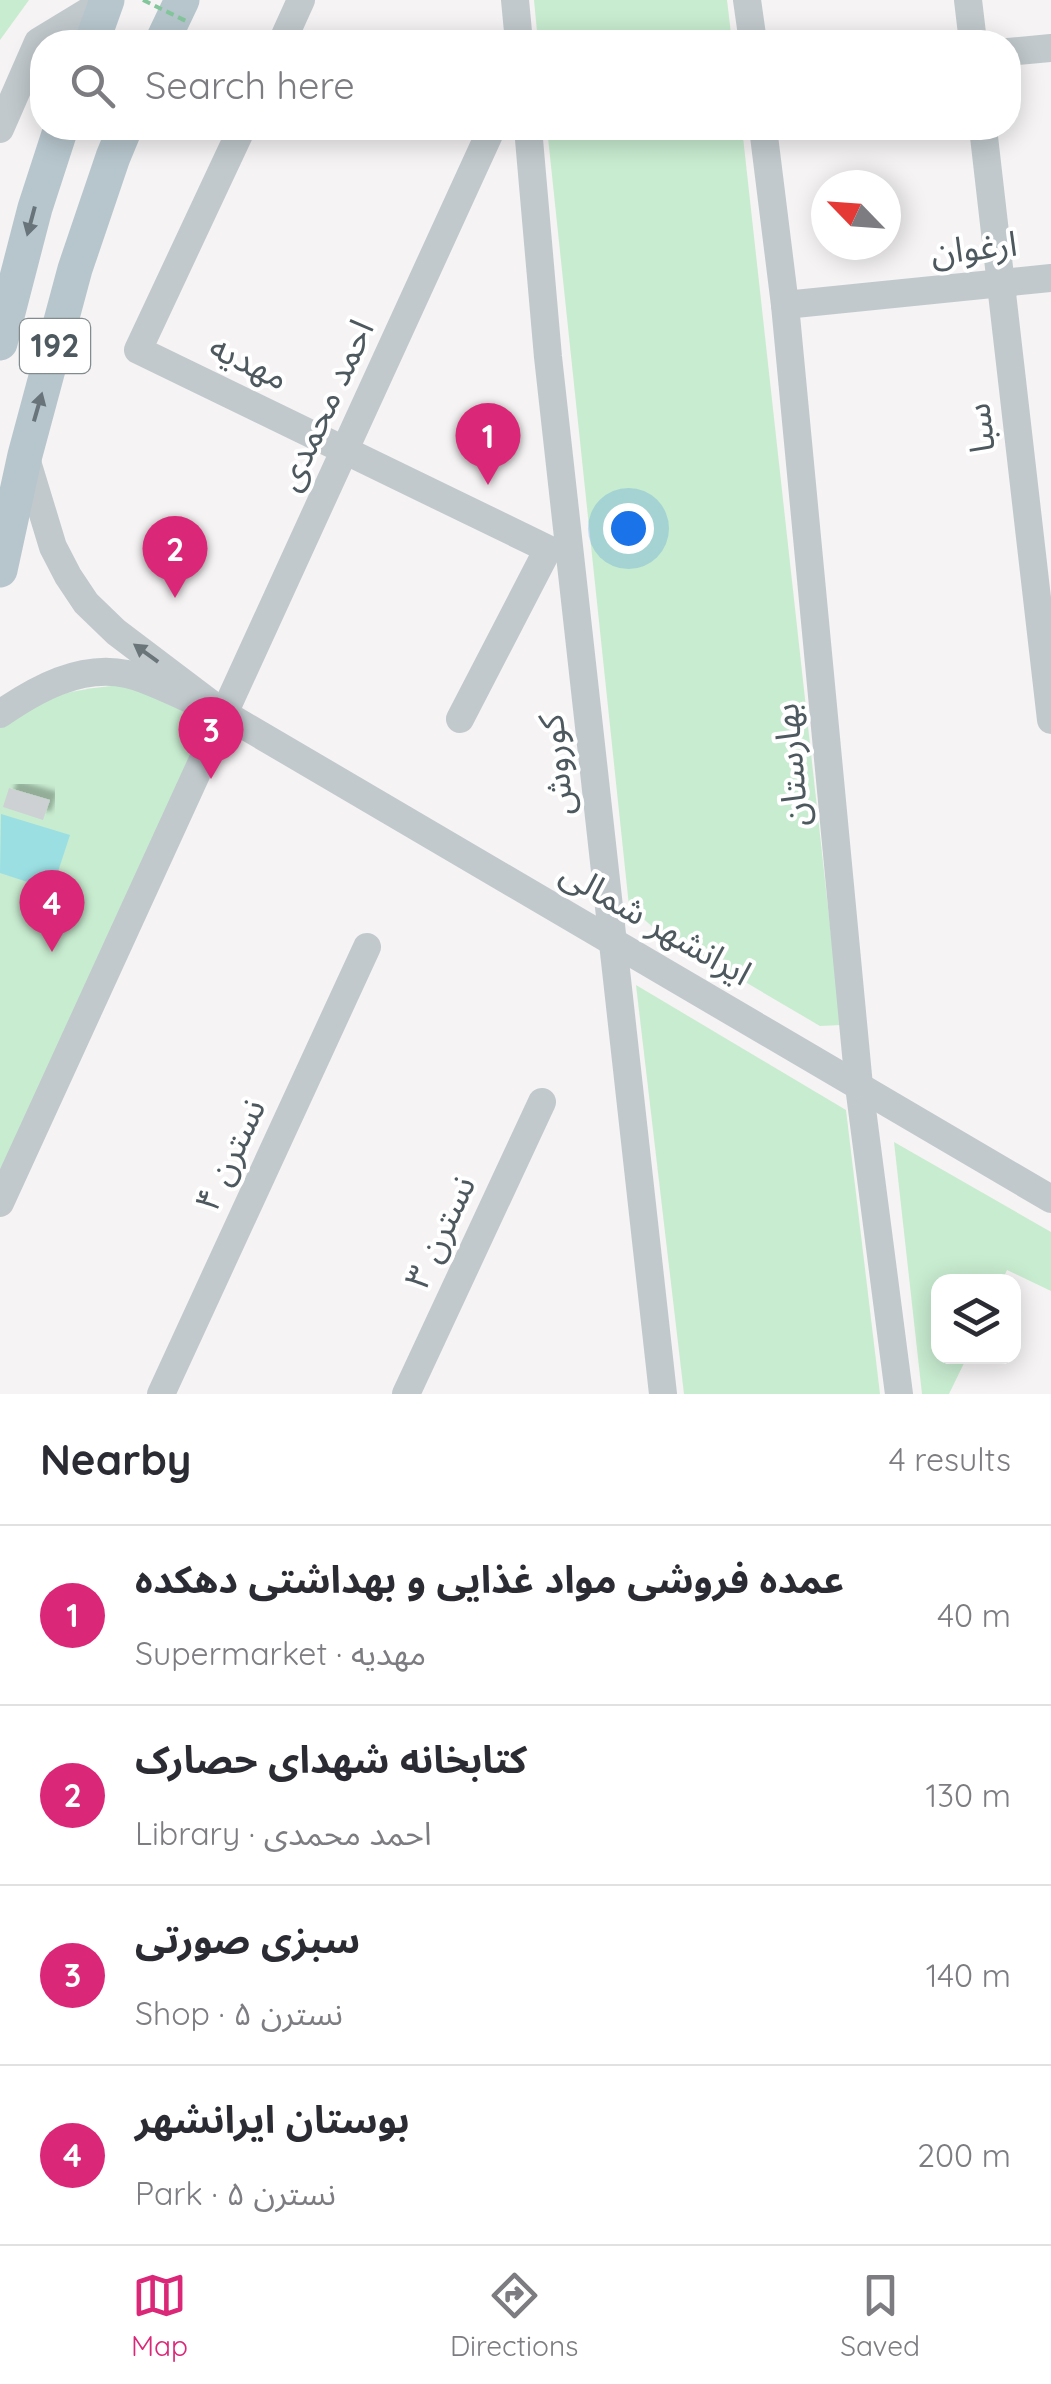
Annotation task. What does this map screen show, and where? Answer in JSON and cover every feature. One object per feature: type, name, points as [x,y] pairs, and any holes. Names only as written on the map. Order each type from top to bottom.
[{"type":"main road","points":[[96,30],[107,0]]},
{"type":"main road","name":"192","points":[[0,343],[34,208],[56,140]]},
{"type":"main road","name":"192","points":[[0,570],[25,455],[74,269],[120,140]]},
{"type":"street","points":[[58,30],[107,0]]},
{"type":"street","points":[[287,30],[301,0]]},
{"type":"street","points":[[514,0],[518,30]]},
{"type":"street","points":[[747,0],[751,30]]},
{"type":"street","points":[[968,0],[972,30]]},
{"type":"street","points":[[1021,51],[1051,48]]},
{"type":"street","points":[[0,129],[30,60]]},
{"type":"street","name":"مهدیه","points":[[236,140],[138,350],[548,549],[460,720]]},
{"type":"street","name":"احمد محمدی","points":[[0,1203],[487,140]]},
{"type":"street","name":"کوروش","points":[[529,140],[550,376],[663,1394]]},
{"type":"street","name":"بهارستان","points":[[764,140],[785,304],[859,1086],[898,1394]]},
{"type":"street","name":"سبا","points":[[984,140],[1000,283],[1042,573],[1051,720]]},
{"type":"street","name":"ارغوان","points":[[785,304],[1051,278]]},
{"type":"street","points":[[25,455],[53,547],[86,603],[116,632],[223,712]]},
{"type":"street","points":[[0,714],[48,686],[75,676],[105,672],[127,674],[223,712]]},
{"type":"street","name":"ایرانشهر شمالی","points":[[223,712],[1051,1199]]},
{"type":"street","name":"نسترن ۴","points":[[162,1394],[367,948]]},
{"type":"street","name":"نسترن ۳","points":[[406,1394],[542,1102]]},
{"type":"path","points":[[144,0],[176,21]]},
{"type":"green space","points":[[0,0],[29,0],[0,40]]},
{"type":"green space","points":[[534,0],[727,0],[731,30],[537,30]]},
{"type":"green space","points":[[548,140],[743,140],[841,1025],[820,1026],[655,929],[629,906]]},
{"type":"green space","points":[[126,685],[210,723],[0,1177],[0,728],[28,708],[59,695]]},
{"type":"green space","points":[[636,985],[846,1110],[880,1394],[684,1394]]},
{"type":"green space","points":[[894,1142],[1051,1232],[1051,1291],[1007,1270],[1005,1274],[931,1274],[931,1364],[964,1364],[949,1394],[922,1394]]},
{"type":"water","points":[[1,814],[70,835],[52,890],[0,873]]},
{"type":"building","points":[[9,788],[50,800],[43,820],[3,807]]},
{"type":"place","name":"عمده فروشی مواد غذایی و بهداشتی دهکده","points":[[488,485]]},
{"type":"place","name":"کتابخانه شهدای حصارک","points":[[175,598]]},
{"type":"place","name":"سبزی صورتی","points":[[211,779]]},
{"type":"place","name":"بوستان ایرانشهر","points":[[52,952]]}]
